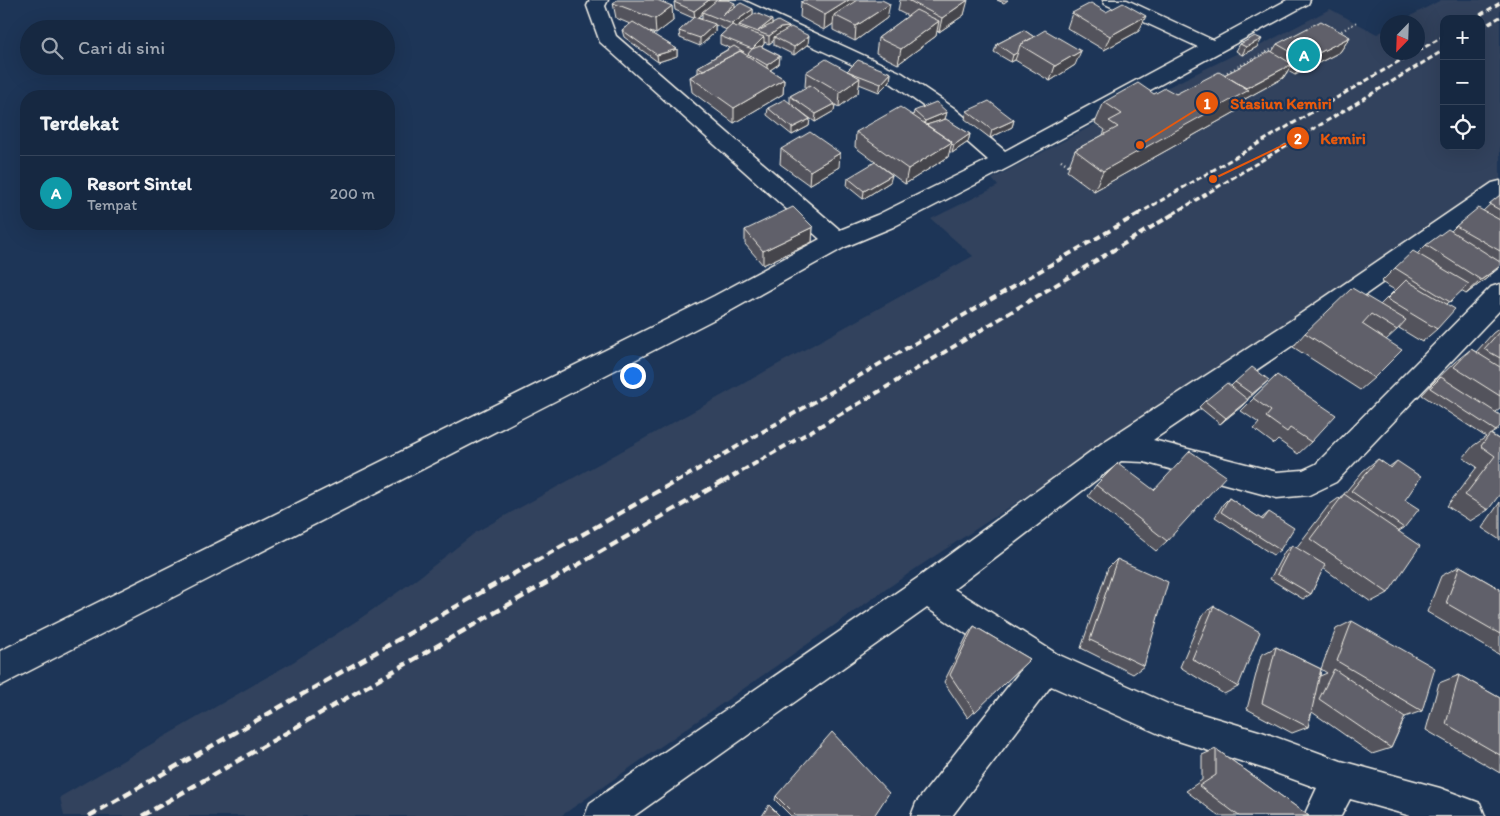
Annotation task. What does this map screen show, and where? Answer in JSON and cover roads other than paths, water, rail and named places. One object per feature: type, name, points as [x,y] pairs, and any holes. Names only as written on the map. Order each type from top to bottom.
[{"type":"street","points":[[728,0],[895,77],[947,113],[1003,161]]},
{"type":"street","points":[[1112,0],[1213,47]]},
{"type":"street","points":[[0,669],[723,302],[837,242],[885,221],[1003,161],[1301,0]]},
{"type":"street","points":[[595,2],[607,38],[837,242]]},
{"type":"street","points":[[603,816],[927,590],[1115,450],[1299,328],[1500,189]]},
{"type":"street","points":[[1115,450],[1130,448],[1144,450],[1277,485],[1296,486],[1313,482],[1326,472],[1496,306]]},
{"type":"street","points":[[927,590],[1045,666],[1166,720],[1262,750],[1341,778],[1440,806],[1467,816]]},
{"type":"street","points":[[929,816],[1045,666]]},
{"type":"street","points":[[1322,816],[1341,778]]},
{"type":"railway","points":[[1480,15],[1500,3]]},
{"type":"railway","points":[[1485,26],[1500,17]]},
{"type":"railway","points":[[1425,47],[1440,38]]},
{"type":"railway","points":[[1173,214],[1440,52]]},
{"type":"railway","points":[[1138,214],[1401,60]]},
{"type":"railway","points":[[676,482],[1140,213]]},
{"type":"railway","points":[[723,482],[870,397],[1175,213]]},
{"type":"railway","points":[[89,816],[678,480]]},
{"type":"railway","points":[[142,816],[725,480]]},
{"type":"place","name":"Resort Sintel","points":[[1304,55]]},
{"type":"place","name":"Stasiun Kemiri","points":[[1140,145]]},
{"type":"place","name":"Kemiri","points":[[1213,179]]}]
